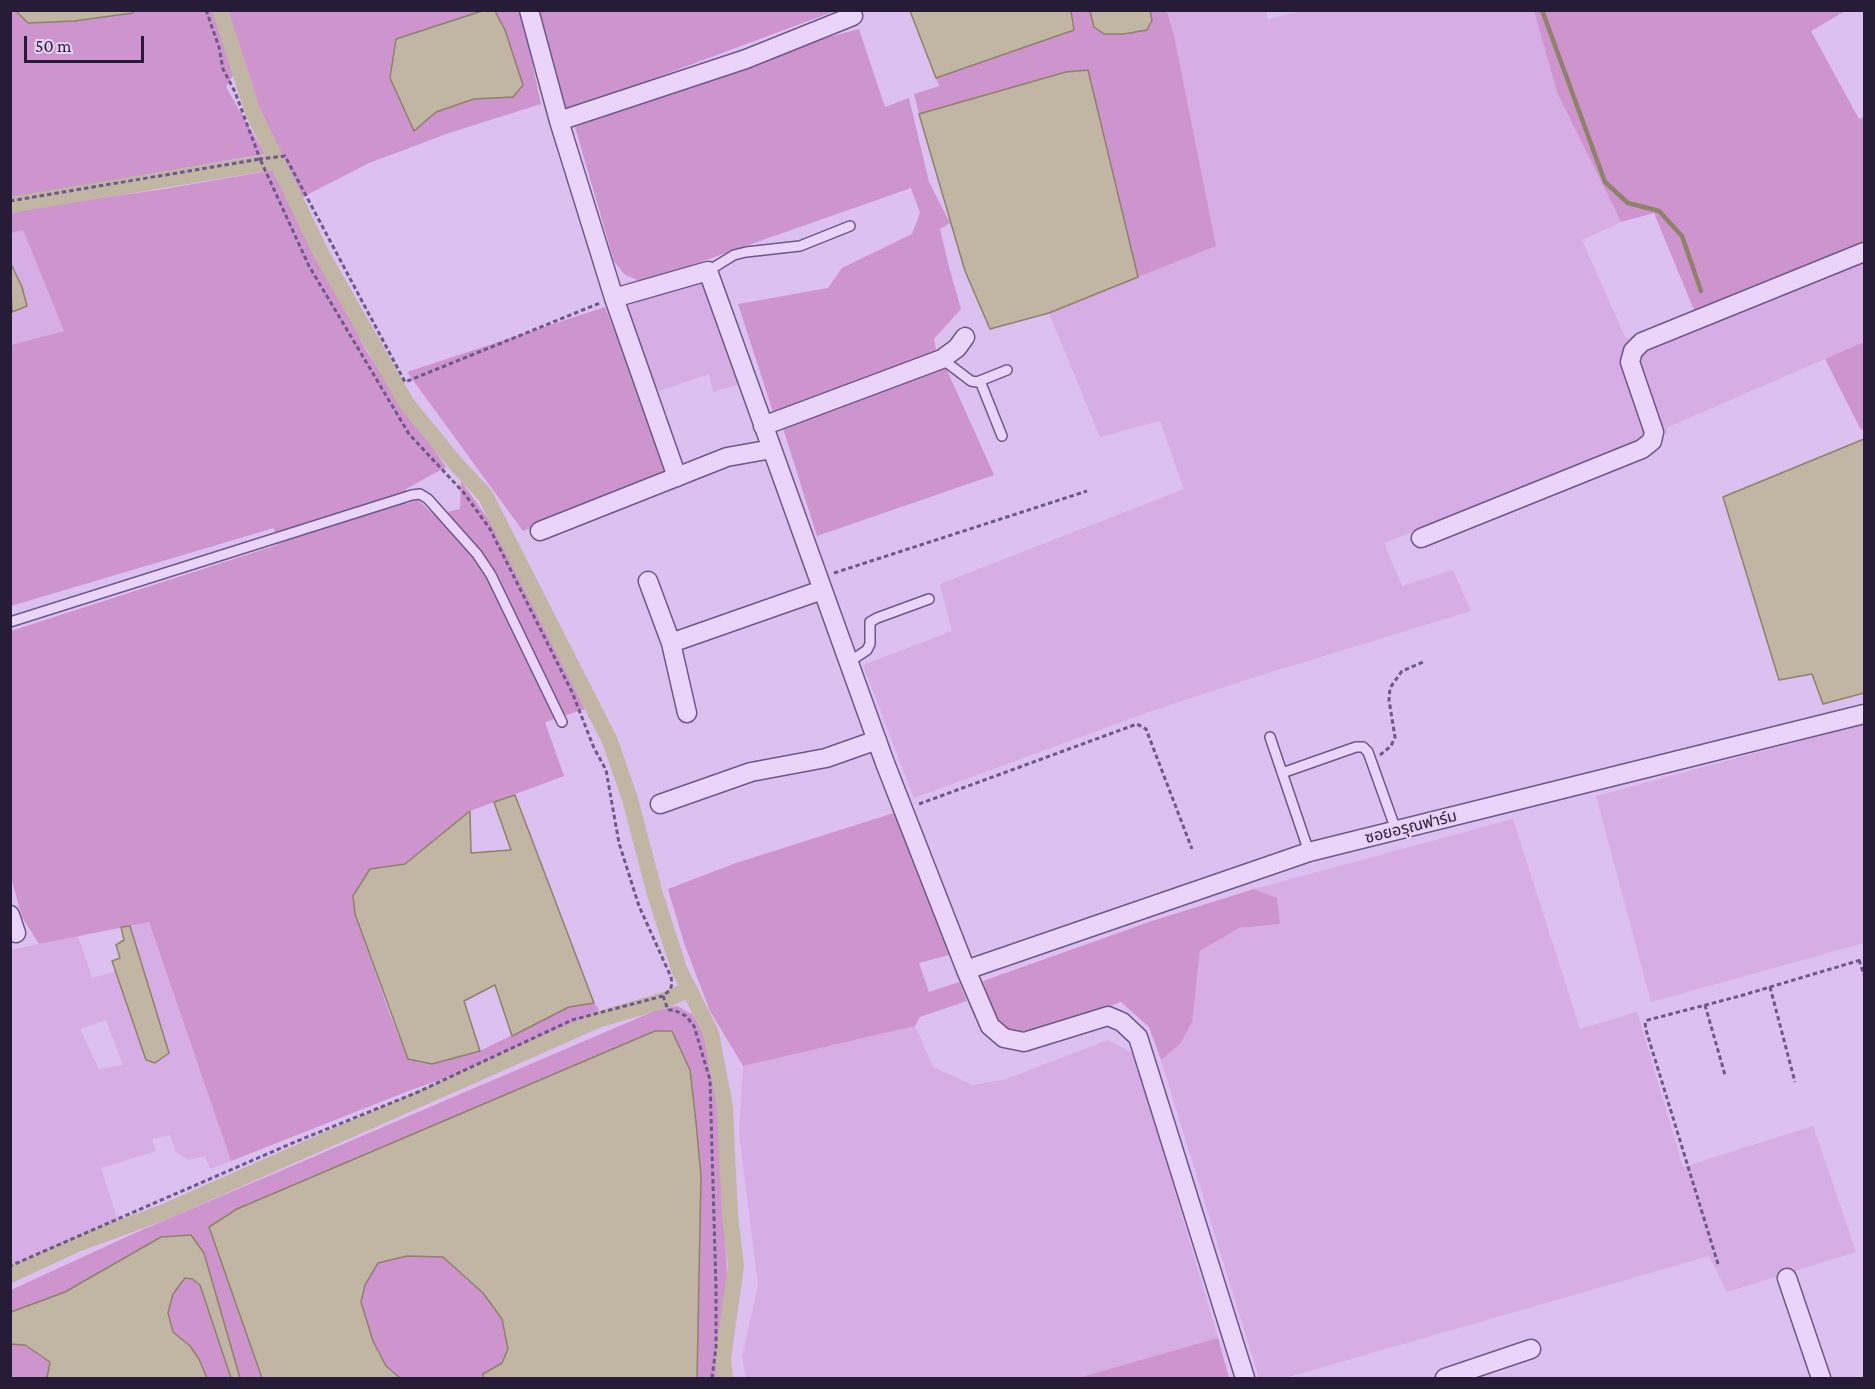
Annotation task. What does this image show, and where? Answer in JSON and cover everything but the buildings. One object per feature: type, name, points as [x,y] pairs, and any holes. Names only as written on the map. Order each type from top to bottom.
[{"type":"street","points":[[529,10],[559,121],[614,298],[678,477]]},
{"type":"street","points":[[559,121],[746,58],[854,16]]},
{"type":"street","points":[[1421,538],[1642,448],[1652,441],[1654,432],[1630,362],[1633,351],[1642,342],[1864,252]]},
{"type":"street","points":[[614,298],[708,271],[877,741],[990,1026],[1004,1038],[1024,1042],[1108,1016],[1122,1022],[1138,1037],[1245,1378]]},
{"type":"street","points":[[763,426],[942,358],[957,348],[965,337]]},
{"type":"street","points":[[540,531],[727,458],[772,449]]},
{"type":"street","points":[[648,581],[671,643],[687,713]]},
{"type":"street","points":[[671,643],[820,584]]},
{"type":"street","name":"ซอยอรุณฟาร์ม","points":[[966,970],[1309,852],[1864,714]]},
{"type":"street","points":[[660,804],[751,772],[826,758],[877,741]]},
{"type":"street","points":[[10,915],[16,933]]},
{"type":"street","points":[[1787,1278],[1821,1378]]},
{"type":"street","points":[[1445,1378],[1532,1349]]},
{"type":"lane","points":[[708,271],[734,255],[800,246],[850,226]]},
{"type":"lane","points":[[942,358],[971,381],[980,381],[1007,370]]},
{"type":"lane","points":[[980,381],[1002,436]]},
{"type":"lane","points":[[10,622],[401,498],[420,494],[428,499],[477,554],[491,575],[562,722]]},
{"type":"lane","points":[[849,662],[867,650],[870,644],[870,622],[929,599]]},
{"type":"lane","points":[[1270,737],[1309,852]]},
{"type":"lane","points":[[1282,773],[1356,747],[1363,747],[1368,752],[1396,830]]},
{"type":"path","points":[[10,1266],[290,1144],[418,1092],[572,1020],[663,996],[670,990],[671,977],[639,906],[619,843],[606,770],[594,748],[572,692],[490,529],[464,494],[409,434],[309,266],[224,69],[206,10]]},
{"type":"path","points":[[10,201],[285,156],[405,382],[614,298]]},
{"type":"path","points":[[820,584],[1087,491]]},
{"type":"path","points":[[1370,759],[1391,746],[1395,737],[1389,700],[1390,688],[1402,671],[1423,662]]},
{"type":"path","points":[[903,810],[1137,724],[1146,729],[1192,849]]},
{"type":"path","points":[[1718,1263],[1645,1026],[1648,1020],[1770,987],[1864,958]]},
{"type":"path","points":[[1860,960],[1864,975]]},
{"type":"path","points":[[1770,987],[1795,1082]]},
{"type":"path","points":[[663,996],[668,1010],[674,1010],[686,1016],[694,1026],[710,1080],[716,1288],[716,1347],[712,1378]]},
{"type":"path","points":[[1704,1005],[1725,1075]]},
{"type":"shaded area","points":[[135,10],[482,11],[396,39],[414,131],[436,112],[474,99],[513,96],[505,30],[495,11],[521,11],[541,104],[449,133],[369,163],[301,198],[235,72],[226,87],[265,154],[11,198],[11,11],[133,13]]},
{"type":"shaded area","points":[[539,10],[835,11],[566,111]]},
{"type":"shaded area","points":[[1305,10],[1534,11],[1557,92],[1621,222],[1582,240],[1626,339],[1864,241],[1864,342],[1666,428],[1668,433],[1384,543],[1402,586],[1453,570],[1471,611],[1146,713],[914,798],[863,665],[952,631],[940,584],[1184,489],[1160,421],[1100,437],[1049,313],[1216,246],[1175,40],[1167,11],[1266,11],[1268,19]]},
{"type":"shaded area","points":[[16,11],[134,11],[133,13],[74,21],[28,23]]},
{"type":"shaded area","points":[[482,11],[495,11],[505,30],[523,85],[513,97],[474,99],[436,112],[414,131],[390,78],[396,39]]},
{"type":"shaded area","points":[[910,11],[1071,11],[1074,30],[936,78]]},
{"type":"shaded area","points":[[1071,11],[1090,11],[1094,27],[1152,20],[1150,11],[1167,11],[1175,40],[1216,246],[1138,277],[1088,70],[1066,72],[919,114],[914,94],[939,86],[936,78],[1073,30]]},
{"type":"shaded area","points":[[1090,11],[1150,11],[1152,20],[1147,30],[1124,34],[1104,34],[1094,27]]},
{"type":"shaded area","points":[[1534,11],[1845,11],[1811,31],[1859,119],[1864,117],[1864,241],[1694,310],[1654,213],[1621,222],[1557,92]]},
{"type":"shaded area","points":[[859,29],[885,107],[909,98],[929,182],[950,223],[940,229],[961,309],[934,339],[937,354],[774,415],[738,304],[828,288],[842,268],[912,234],[920,213],[911,188],[643,282],[625,275],[614,261],[575,127],[806,43]]},
{"type":"shaded area","points":[[1088,70],[1138,277],[1049,313],[990,329],[965,271],[919,114],[1066,72]]},
{"type":"shaded area","points":[[274,170],[367,352],[446,467],[406,489],[406,504],[418,500],[434,515],[460,509],[461,481],[494,527],[585,709],[545,722],[564,776],[470,811],[405,864],[370,869],[353,896],[355,914],[389,1012],[408,1059],[432,1064],[480,1051],[569,1007],[594,1003],[599,1009],[591,1020],[515,1054],[411,1090],[231,1161],[149,922],[39,944],[22,917],[11,877],[11,631],[277,545],[274,528],[11,606],[11,345],[64,331],[23,230],[11,233],[10,211],[164,189]]},
{"type":"shaded area","points":[[23,230],[64,331],[11,345],[10,300],[12,312],[22,287],[10,262],[11,233]]},
{"type":"shaded area","points":[[10,262],[22,287],[27,306],[12,312]]},
{"type":"shaded area","points":[[706,275],[743,383],[713,392],[709,374],[653,393],[620,309]]},
{"type":"shaded area","points":[[605,307],[671,473],[523,531],[407,372]]},
{"type":"shaded area","points":[[1864,342],[1864,428],[1861,430],[1825,359]]},
{"type":"shaded area","points":[[946,368],[994,475],[817,536],[782,425],[918,375]]},
{"type":"shaded area","points":[[1864,439],[1864,693],[1823,704],[1812,674],[1779,680],[1723,497]]},
{"type":"shaded area","points":[[1864,724],[1864,943],[1651,1002],[1596,796]]},
{"type":"shaded area","points":[[515,795],[594,1003],[569,1007],[512,1036],[495,985],[464,1001],[480,1051],[432,1064],[408,1059],[355,914],[353,896],[370,869],[405,864],[470,811],[471,853],[511,850],[494,802]]},
{"type":"shaded area","points":[[897,812],[953,954],[919,963],[929,992],[959,982],[967,1001],[920,1017],[915,1026],[743,1066],[710,1011],[684,943],[668,889],[736,863]]},
{"type":"shaded area","points":[[1513,819],[1580,1029],[1637,1012],[1683,1167],[1813,1126],[1856,1252],[1727,1292],[1709,1256],[1285,1378],[1259,1378],[1161,1060],[1180,1044],[1196,986],[1200,951],[1238,928],[1279,924],[1277,899],[1254,889]]},
{"type":"shaded area","points":[[1254,889],[1277,898],[1280,924],[1239,928],[1200,951],[1192,1022],[1180,1044],[1161,1060],[1149,1027],[1121,1002],[1086,1016],[1030,1031],[1006,1031],[994,1016],[983,981],[1152,921]]},
{"type":"shaded area","points":[[149,922],[231,1161],[210,1169],[205,1156],[189,1160],[176,1152],[170,1135],[152,1139],[156,1151],[101,1168],[119,1224],[11,1271],[10,950],[78,936],[92,978],[116,971],[146,1060],[169,1053],[130,926]],"holes":[[[106,1020],[123,1065],[99,1069],[80,1029]]]},
{"type":"shaded area","points":[[130,926],[169,1053],[155,1063],[146,1060],[112,961],[120,958],[116,945],[124,940],[121,927]]},
{"type":"shaded area","points":[[677,1006],[692,1014],[704,1033],[716,1082],[728,1290],[716,1378],[697,1378],[701,1176],[671,1031],[655,1031],[237,1209],[209,1227],[262,1378],[240,1378],[204,1253],[161,1237],[65,1292],[11,1312],[11,1290],[135,1233],[657,1010]]},
{"type":"shaded area","points":[[915,1026],[933,1067],[973,1085],[1006,1079],[1108,1040],[1134,1054],[1218,1338],[1078,1378],[746,1378],[742,1357],[758,1285],[739,1133],[743,1066]]},
{"type":"shaded area","points":[[655,1031],[672,1031],[690,1070],[701,1176],[697,1378],[483,1378],[483,1374],[502,1363],[508,1349],[502,1319],[483,1293],[443,1257],[407,1256],[378,1263],[365,1285],[361,1302],[373,1341],[386,1366],[400,1378],[262,1378],[209,1227],[237,1209]]},
{"type":"shaded area","points":[[191,1235],[204,1253],[240,1378],[231,1378],[200,1285],[192,1279],[185,1278],[173,1294],[168,1313],[173,1332],[190,1346],[199,1359],[207,1378],[47,1378],[50,1362],[25,1345],[11,1344],[11,1312],[65,1292],[161,1237]]},
{"type":"shaded area","points":[[407,1256],[443,1257],[483,1293],[502,1319],[508,1349],[502,1363],[483,1374],[483,1378],[400,1378],[386,1367],[373,1341],[361,1302],[365,1285],[378,1263]]},
{"type":"shaded area","points":[[185,1278],[200,1285],[231,1378],[207,1378],[199,1359],[190,1346],[173,1332],[168,1313],[173,1294]]},
{"type":"shaded area","points":[[1218,1338],[1229,1378],[1078,1378]]},
{"type":"shaded area","points":[[10,1344],[25,1345],[50,1362],[47,1378],[11,1378]]},
{"type":"waterway","points":[[220,10],[253,112],[322,255],[407,404],[485,495],[610,741],[630,799],[655,894],[679,969],[711,1033],[725,1107],[730,1216],[736,1266],[723,1359],[725,1378]]},
{"type":"waterway","points":[[1542,10],[1605,182],[1628,203],[1659,211],[1682,236],[1701,291]]},
{"type":"waterway","points":[[10,205],[277,161]]},
{"type":"waterway","points":[[10,1275],[77,1244],[164,1212],[600,1019],[668,999],[689,989]]}]
